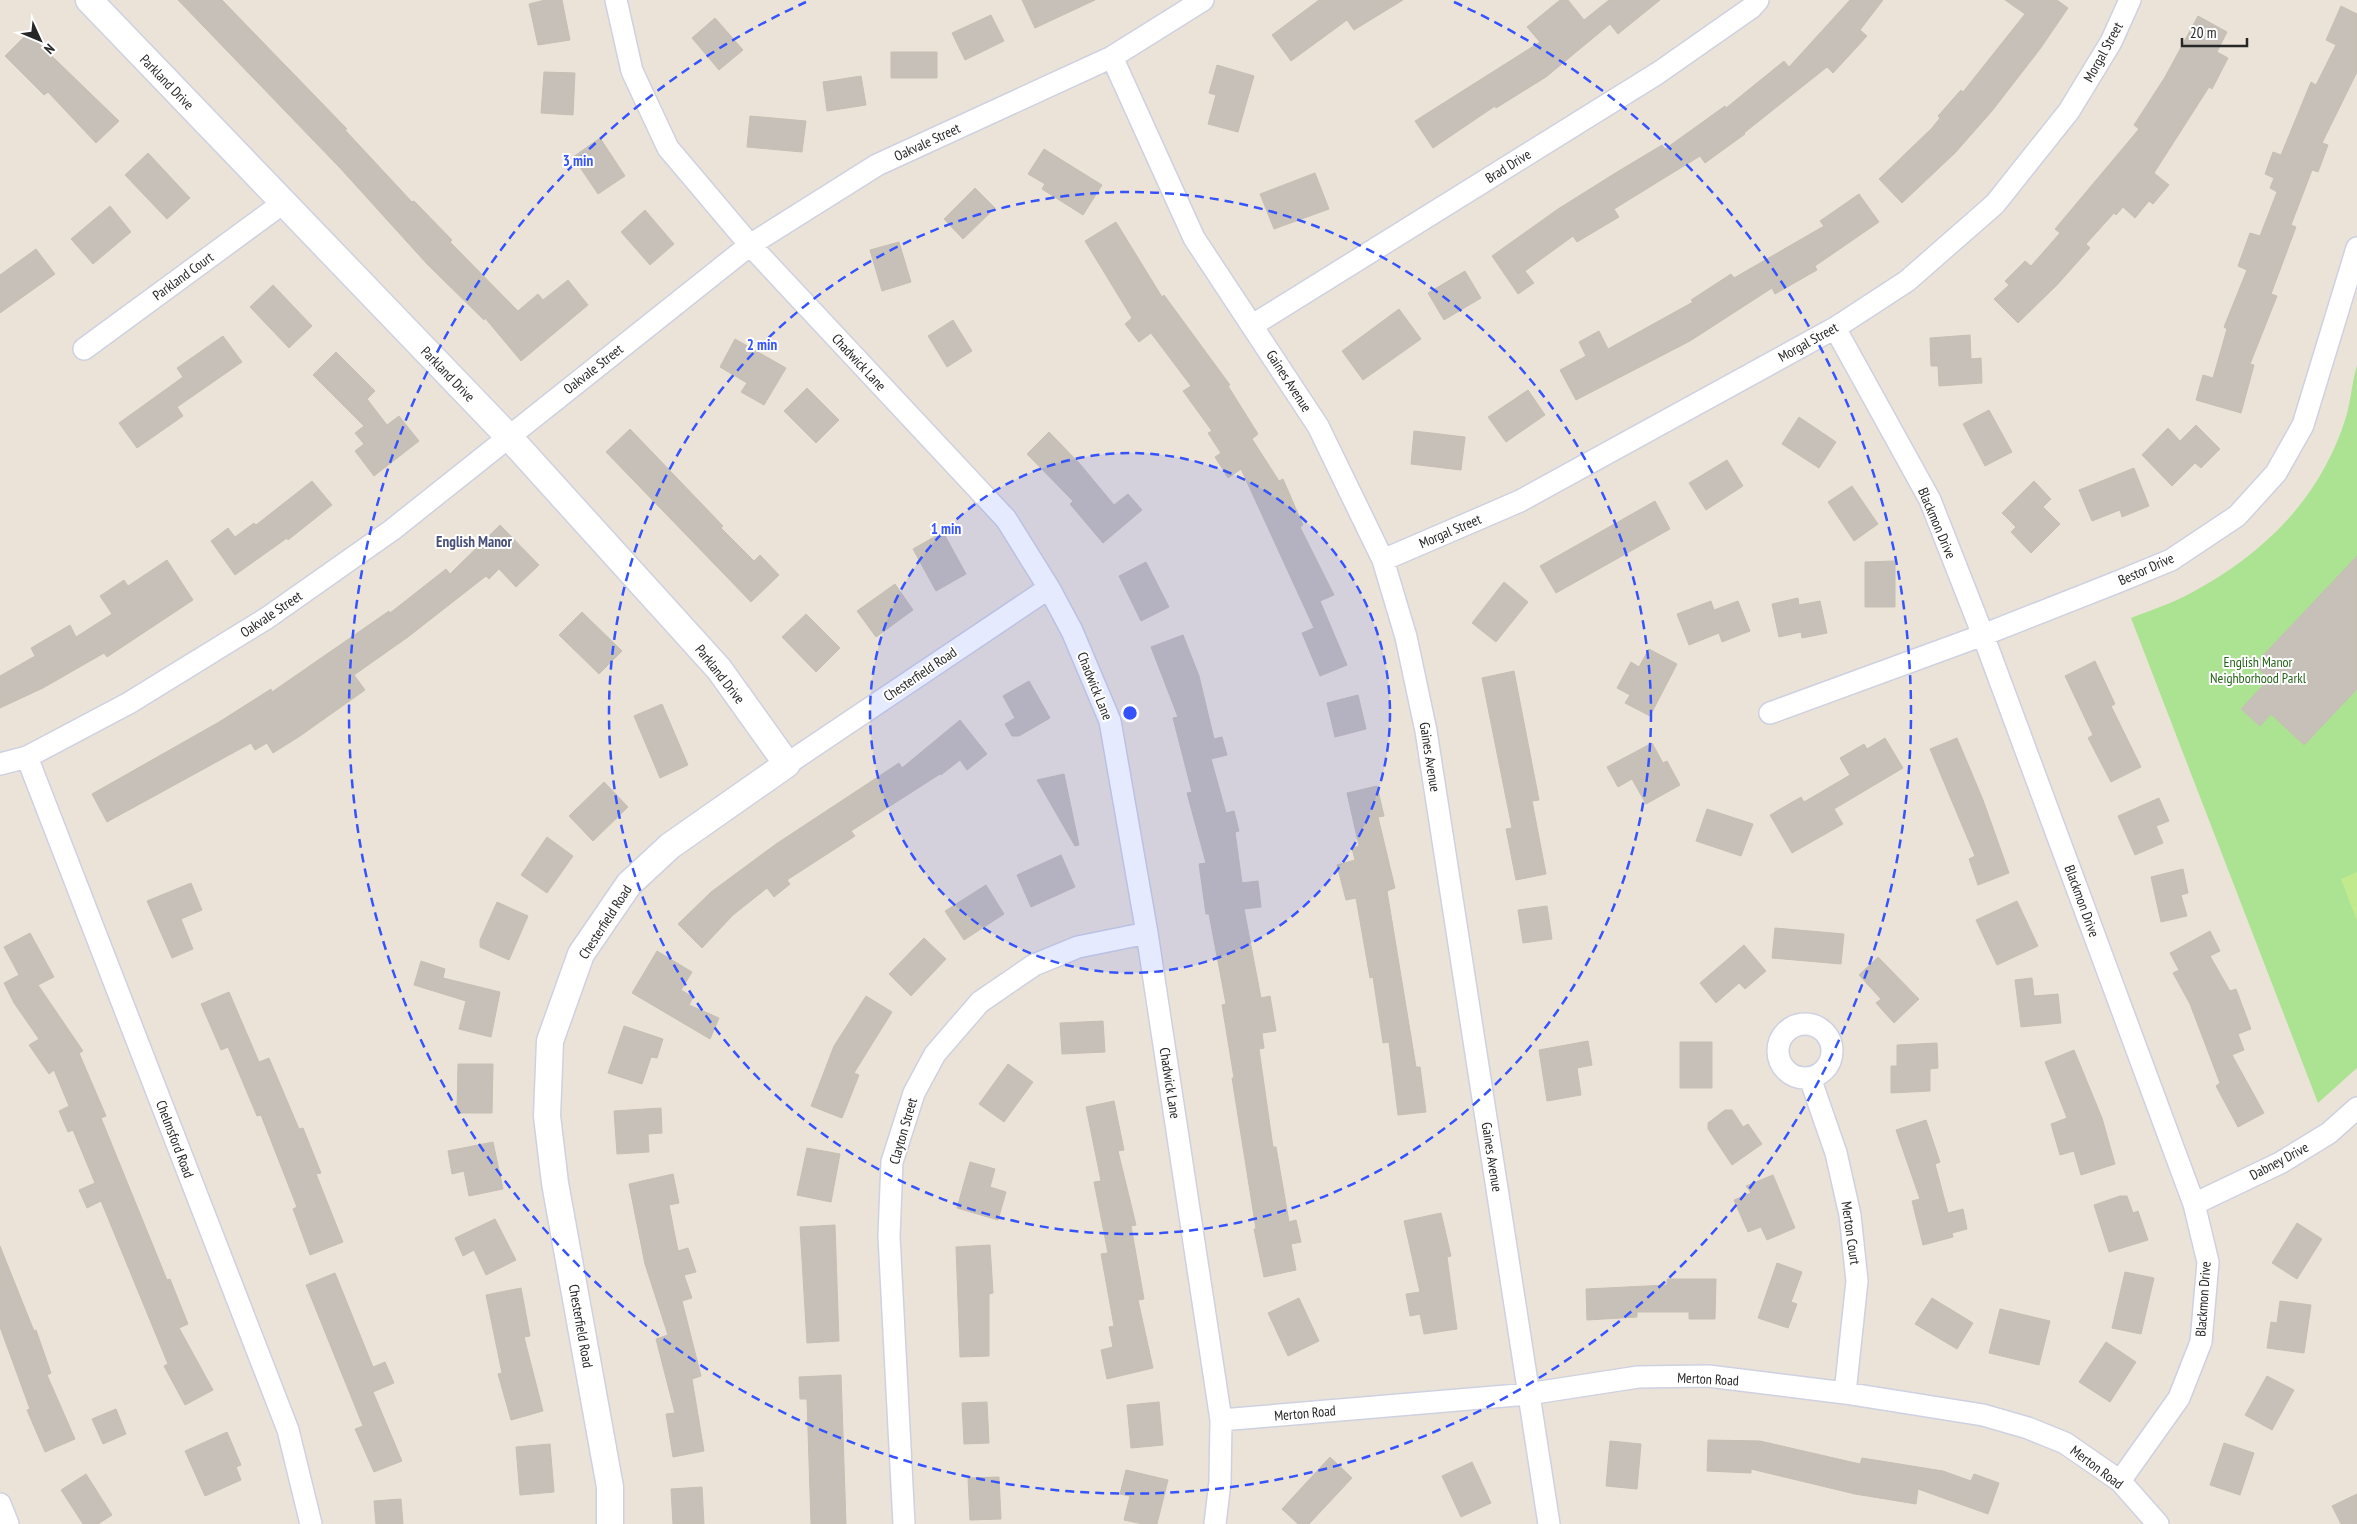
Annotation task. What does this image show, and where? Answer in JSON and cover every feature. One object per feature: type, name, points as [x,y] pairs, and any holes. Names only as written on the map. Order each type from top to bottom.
[{"type":"street","name":"Parkland Drive","points":[[89,0],[508,436],[720,669],[786,764]]},
{"type":"street","name":"Chadwick Lane","points":[[616,0],[632,71],[668,148],[750,245],[1006,519],[1049,588],[1072,631],[1110,721],[1147,933],[1221,1420],[1220,1482],[1215,1524]]},
{"type":"street","name":"Oakvale Street","points":[[0,764],[27,757],[129,703],[267,618],[392,530],[750,245],[877,165],[1112,57],[1203,0]]},
{"type":"street","name":"Brad Drive","points":[[1253,325],[1658,73],[1751,8],[1758,0]]},
{"type":"street","name":"Morgal Street","points":[[1383,560],[1520,501],[1835,328],[1907,281],[1994,204],[2069,112],[2111,42],[2130,0]]},
{"type":"street","name":"Gaines Avenue","points":[[1112,57],[1194,238],[1318,426],[1383,560],[1406,637],[1426,731],[1549,1524]]},
{"type":"street","name":"Parkland Court","points":[[84,349],[283,203]]},
{"type":"street","name":"Bestor Drive","points":[[1770,713],[1983,635],[2171,560],[2237,516],[2276,473],[2303,424],[2357,248]]},
{"type":"street","name":"Blackmon Drive","points":[[1835,328],[1930,500],[1983,635],[2194,1204],[2208,1262],[2201,1342],[2179,1398],[2120,1481]]},
{"type":"street","name":"Chesterfield Road","points":[[610,1524],[610,1487],[555,1183],[547,1116],[550,1041],[581,954],[629,884],[670,846],[786,764],[1049,588]]},
{"type":"street","name":"Chelmsford Road","points":[[27,757],[288,1430],[311,1524]]},
{"type":"street","name":"Clayton Street","points":[[904,1524],[889,1236],[892,1162],[914,1093],[935,1054],[980,1002],[1034,965],[1078,947],[1147,933]]},
{"type":"street","name":"Merton Court","points":[[1810,1078],[1836,1153],[1850,1215],[1857,1281],[1845,1392]]},
{"type":"street","name":"Dabney Drive","points":[[2194,1204],[2280,1164],[2330,1133],[2357,1108]]},
{"type":"street","name":"Merton Road","points":[[1221,1420],[1528,1394],[1638,1377],[1708,1376],[1845,1392],[1983,1415],[2028,1428],[2065,1443],[2120,1481],[2158,1524]]},
{"type":"street","points":[[0,1504],[8,1524]]},
{"type":"green space","name":"English Manor Neighborhood Parkl","points":[[2357,365],[2357,1068],[2318,1103],[2131,618],[2177,600],[2218,578],[2266,542],[2286,521],[2322,473],[2335,446],[2346,417]]},
{"type":"green space","points":[[2357,872],[2357,921],[2341,879]]},
{"type":"building","points":[[178,0],[222,0],[347,129],[345,130],[412,202],[414,201],[452,240],[450,242],[518,311],[538,294],[543,300],[568,280],[588,305],[521,361],[485,318],[484,320],[427,264],[340,168]]},
{"type":"building","points":[[545,0],[562,0],[570,40],[538,45],[529,4]]},
{"type":"building","points":[[1022,0],[1095,0],[1035,28]]},
{"type":"building","points":[[1319,0],[1403,0],[1354,30],[1347,20],[1291,61],[1272,35]]},
{"type":"building","points":[[1560,0],[1568,0],[1584,20],[1609,0],[1660,0],[1618,34],[1610,24],[1546,77],[1496,108],[1495,106],[1433,148],[1415,121],[1540,42],[1527,27]]},
{"type":"building","points":[[1850,0],[1883,0],[1860,30],[1867,36],[1833,73],[1827,67],[1745,134],[1705,163],[1700,156],[1614,209],[1619,217],[1577,242],[1573,236],[1525,271],[1534,283],[1518,294],[1492,256],[1558,209],[1617,172],[1662,145],[1665,149],[1725,106],[1726,108],[1784,61],[1789,67]]},
{"type":"building","points":[[2005,0],[2057,0],[2068,8],[2040,49],[1992,111],[1955,153],[1902,203],[1879,179],[1932,128],[1940,118],[1938,116],[1961,90],[1963,92],[2025,14]]},
{"type":"building","points":[[2341,6],[2357,14],[2357,72],[2322,143],[2328,145],[2318,172],[2312,170],[2291,225],[2296,227],[2271,294],[2277,296],[2250,364],[2254,365],[2241,413],[2196,400],[2203,375],[2213,378],[2227,329],[2224,327],[2247,270],[2238,266],[2250,233],[2260,236],[2277,192],[2270,188],[2274,178],[2265,174],[2273,152],[2281,155],[2311,82],[2316,85],[2336,45],[2326,40]]},
{"type":"building","points":[[991,15],[1004,41],[965,60],[952,33]]},
{"type":"building","points":[[2198,16],[2227,32],[2217,52],[2228,58],[2212,89],[2209,87],[2154,173],[2169,185],[2153,204],[2149,201],[2135,218],[2123,207],[2116,215],[2114,213],[2086,244],[2090,248],[2057,285],[2018,323],[1994,299],[2009,285],[2005,281],[2025,261],[2031,266],[2060,233],[2055,229],[2139,129],[2134,125],[2165,77]]},
{"type":"building","points":[[715,18],[743,50],[719,70],[692,38]]},
{"type":"building","points":[[28,33],[119,121],[96,143],[48,92],[44,95],[5,56]]},
{"type":"building","points":[[891,52],[937,52],[937,78],[891,78]]},
{"type":"building","points":[[1217,65],[1254,76],[1238,132],[1208,124],[1216,95],[1209,93]]},
{"type":"building","points":[[544,72],[575,73],[573,115],[541,113]]},
{"type":"building","points":[[861,76],[866,105],[827,111],[823,82]]},
{"type":"building","points":[[750,116],[806,121],[802,152],[747,147]]},
{"type":"building","points":[[600,138],[625,176],[598,194],[573,157]]},
{"type":"building","points":[[1044,149],[1102,185],[1083,215],[1042,189],[1045,184],[1028,174]]},
{"type":"building","points":[[148,153],[190,198],[167,219],[125,175]]},
{"type":"building","points":[[1315,173],[1329,209],[1274,229],[1260,194]]},
{"type":"building","points":[[975,188],[995,208],[963,239],[944,219]]},
{"type":"building","points":[[1859,194],[1879,222],[1815,266],[1817,270],[1775,294],[1772,288],[1690,341],[1576,400],[1560,370],[1586,356],[1579,342],[1599,331],[1608,349],[1693,302],[1691,300],[1731,274],[1734,278],[1824,226],[1820,221]]},
{"type":"building","points":[[110,206],[131,232],[93,264],[71,239]]},
{"type":"building","points":[[645,210],[674,244],[650,265],[621,232]]},
{"type":"building","points":[[1116,222],[1162,297],[1164,295],[1230,385],[1228,386],[1258,434],[1252,439],[1279,481],[1283,479],[1303,525],[1300,527],[1334,595],[1320,601],[1347,665],[1320,676],[1302,633],[1314,628],[1241,469],[1228,478],[1215,457],[1221,453],[1208,433],[1212,431],[1183,391],[1191,386],[1151,333],[1139,342],[1125,324],[1132,318],[1085,241]]},
{"type":"building","points":[[899,242],[911,282],[882,291],[870,250]]},
{"type":"building","points":[[36,249],[55,274],[0,313],[0,275]]},
{"type":"building","points":[[1465,271],[1481,298],[1444,320],[1428,293]]},
{"type":"building","points":[[273,285],[312,326],[289,348],[250,307]]},
{"type":"building","points":[[1399,309],[1421,339],[1363,380],[1342,351]]},
{"type":"building","points":[[953,320],[972,351],[947,367],[928,336]]},
{"type":"building","points":[[1970,335],[1971,359],[1981,358],[1982,383],[1939,386],[1938,366],[1931,366],[1930,338]]},
{"type":"building","points":[[223,336],[242,362],[177,407],[183,416],[137,448],[119,423],[183,377],[177,368]]},
{"type":"building","points":[[735,339],[786,368],[764,405],[741,392],[747,383],[720,367]]},
{"type":"building","points":[[336,352],[375,391],[367,399],[387,425],[399,416],[419,441],[374,476],[355,451],[364,444],[355,433],[364,426],[313,375]]},
{"type":"building","points":[[807,388],[839,420],[816,443],[784,411]]},
{"type":"building","points":[[1528,390],[1545,415],[1506,442],[1488,417]]},
{"type":"building","points":[[1989,410],[2012,452],[1985,466],[1963,424]]},
{"type":"building","points":[[1799,417],[1836,442],[1819,468],[1782,444]]},
{"type":"building","points":[[2196,425],[2220,449],[2201,468],[2195,463],[2172,486],[2142,455],[2168,428],[2180,441]]},
{"type":"building","points":[[630,429],[754,561],[760,555],[779,575],[751,602],[606,452]]},
{"type":"building","points":[[1414,431],[1465,437],[1461,470],[1411,464]]},
{"type":"building","points":[[1049,432],[1080,464],[1114,505],[1128,494],[1142,510],[1103,543],[1070,504],[1073,501],[1027,454]]},
{"type":"building","points":[[1727,460],[1743,486],[1706,510],[1689,483]]},
{"type":"building","points":[[2134,468],[2149,506],[2122,517],[2120,510],[2092,521],[2079,490]]},
{"type":"building","points":[[312,481],[332,505],[288,540],[287,538],[235,575],[211,541],[228,528],[235,537],[254,523],[256,525]]},
{"type":"building","points":[[2034,481],[2051,499],[2043,507],[2060,524],[2031,553],[2011,532],[2016,527],[2002,513]]},
{"type":"building","points":[[1852,486],[1878,524],[1854,541],[1828,502]]},
{"type":"building","points":[[1655,501],[1670,529],[1556,593],[1540,566]]},
{"type":"building","points":[[500,525],[539,565],[516,587],[499,569],[489,579],[486,576],[408,637],[354,675],[365,690],[300,736],[273,753],[267,743],[255,750],[251,743],[107,822],[92,794],[219,722],[271,689],[272,692],[389,611],[390,613],[446,569],[450,574]]},
{"type":"building","points":[[943,532],[966,574],[936,591],[913,549]]},
{"type":"building","points":[[2357,556],[2357,689],[2304,745],[2271,714],[2260,726],[2241,709],[2269,679],[2254,665]]},
{"type":"building","points":[[167,560],[193,600],[107,657],[104,653],[43,688],[0,708],[0,676],[35,656],[31,648],[70,625],[76,637],[112,614],[100,596],[124,580],[128,586]]},
{"type":"building","points":[[1895,561],[1895,607],[1865,607],[1865,562]]},
{"type":"building","points":[[1146,562],[1169,607],[1141,621],[1119,576]]},
{"type":"building","points":[[1504,582],[1528,602],[1496,642],[1472,623]]},
{"type":"building","points":[[895,584],[913,610],[876,637],[857,611]]},
{"type":"building","points":[[1798,598],[1799,605],[1820,601],[1827,633],[1802,638],[1801,632],[1779,637],[1772,604]]},
{"type":"building","points":[[1711,601],[1714,610],[1738,601],[1750,631],[1722,642],[1719,633],[1689,645],[1677,614]]},
{"type":"building","points":[[582,612],[622,651],[599,674],[559,635]]},
{"type":"building","points":[[806,614],[840,648],[816,672],[782,637]]},
{"type":"building","points":[[1183,635],[1199,676],[1214,739],[1222,737],[1227,755],[1211,759],[1226,813],[1234,811],[1239,831],[1235,832],[1242,883],[1258,881],[1261,907],[1244,909],[1261,998],[1270,996],[1276,1031],[1262,1033],[1264,1048],[1259,1049],[1273,1147],[1276,1147],[1289,1222],[1296,1220],[1301,1242],[1291,1244],[1296,1270],[1264,1277],[1254,1229],[1256,1229],[1232,1078],[1234,1078],[1222,1005],[1226,1004],[1209,914],[1206,914],[1199,864],[1206,863],[1187,793],[1192,792],[1173,718],[1178,717],[1151,647]]},
{"type":"building","points":[[1649,649],[1677,664],[1650,716],[1625,703],[1630,695],[1617,688],[1631,662],[1639,667]]},
{"type":"building","points":[[2095,661],[2115,704],[2111,706],[2141,767],[2111,782],[2088,738],[2093,735],[2065,676]]},
{"type":"building","points":[[1514,671],[1539,800],[1532,801],[1546,874],[1516,880],[1506,829],[1512,828],[1482,678]]},
{"type":"building","points":[[1029,681],[1050,718],[1019,736],[1012,736],[1005,724],[1015,718],[1003,696]]},
{"type":"building","points":[[1358,695],[1366,729],[1335,737],[1327,703]]},
{"type":"building","points":[[662,704],[688,765],[660,778],[634,716]]},
{"type":"building","points":[[960,720],[987,754],[967,770],[960,760],[941,775],[851,831],[855,836],[787,880],[790,884],[774,897],[767,888],[733,915],[702,948],[678,924],[711,892],[776,844],[899,763],[902,768]]},
{"type":"building","points":[[1885,738],[1903,768],[1834,809],[1843,824],[1792,853],[1770,815],[1801,797],[1804,802],[1850,775],[1840,758],[1864,744],[1867,749]]},
{"type":"building","points":[[1957,738],[1983,800],[2009,873],[1978,885],[1969,859],[1975,856],[1930,749]]},
{"type":"building","points":[[1652,743],[1663,763],[1667,761],[1680,785],[1646,804],[1632,779],[1618,787],[1607,767]]},
{"type":"building","points":[[1064,774],[1079,845],[1075,846],[1037,780]]},
{"type":"building","points":[[604,782],[628,807],[593,841],[569,816]]},
{"type":"building","points":[[1377,786],[1384,816],[1378,817],[1395,888],[1387,891],[1416,1067],[1420,1067],[1426,1112],[1398,1115],[1389,1042],[1383,1043],[1373,977],[1370,978],[1356,898],[1346,900],[1337,865],[1355,860],[1352,848],[1359,846],[1347,793]]},
{"type":"building","points":[[2159,798],[2169,821],[2156,826],[2163,843],[2135,855],[2118,816]]},
{"type":"building","points":[[1707,809],[1753,824],[1741,856],[1696,841]]},
{"type":"building","points":[[547,837],[573,856],[547,893],[521,875]]},
{"type":"building","points":[[1061,855],[1075,887],[1031,907],[1017,875]]},
{"type":"building","points":[[2183,869],[2188,893],[2181,895],[2187,916],[2161,922],[2151,877]]},
{"type":"building","points":[[191,883],[202,910],[181,919],[193,949],[172,958],[147,901]]},
{"type":"building","points":[[986,885],[1004,914],[964,940],[945,911]]},
{"type":"building","points":[[2017,901],[2038,946],[1997,965],[1976,920]]},
{"type":"building","points":[[497,902],[528,916],[509,960],[480,947],[480,940]]},
{"type":"building","points":[[1547,906],[1552,939],[1523,943],[1518,910]]},
{"type":"building","points":[[1775,928],[1844,934],[1841,964],[1772,958]]},
{"type":"building","points":[[2210,931],[2220,951],[2210,956],[2230,991],[2236,989],[2251,1029],[2238,1034],[2244,1050],[2232,1055],[2264,1113],[2238,1127],[2216,1086],[2220,1083],[2190,1004],[2173,973],[2179,970],[2170,953]]},
{"type":"building","points":[[30,933],[54,977],[38,985],[83,1051],[79,1053],[106,1116],[101,1118],[167,1280],[170,1279],[188,1324],[179,1328],[213,1390],[185,1405],[164,1366],[168,1364],[101,1201],[87,1208],[79,1190],[95,1183],[73,1130],[68,1132],[59,1111],[69,1106],[54,1070],[49,1074],[29,1045],[39,1039],[14,1003],[4,983],[19,975],[4,947]]},
{"type":"building","points":[[924,938],[946,959],[911,996],[889,974]]},
{"type":"building","points":[[1744,945],[1766,971],[1745,989],[1739,983],[1716,1003],[1700,983]]},
{"type":"building","points":[[657,951],[692,972],[681,990],[693,997],[689,1005],[719,1018],[710,1039],[632,993]]},
{"type":"building","points":[[1878,957],[1919,999],[1894,1023],[1876,1003],[1881,999],[1859,975]]},
{"type":"building","points":[[421,961],[445,969],[443,978],[500,992],[491,1037],[459,1029],[466,1001],[414,985]]},
{"type":"building","points":[[2032,978],[2034,996],[2058,994],[2061,1023],[2021,1027],[2015,980]]},
{"type":"building","points":[[229,992],[259,1062],[269,1058],[299,1129],[303,1128],[321,1173],[316,1174],[343,1242],[310,1255],[293,1209],[297,1207],[261,1115],[257,1116],[228,1047],[221,1050],[201,1004]]},
{"type":"building","points":[[866,996],[892,1012],[854,1073],[859,1075],[842,1118],[811,1106],[834,1046]]},
{"type":"building","points":[[1103,1021],[1105,1052],[1062,1054],[1060,1023]]},
{"type":"building","points":[[624,1026],[663,1039],[657,1058],[651,1057],[642,1084],[608,1073]]},
{"type":"building","points":[[1588,1041],[1592,1065],[1577,1068],[1581,1095],[1547,1101],[1539,1050]]},
{"type":"building","points":[[1680,1042],[1712,1042],[1712,1088],[1680,1088]]},
{"type":"building","points":[[1937,1043],[1938,1068],[1930,1069],[1930,1091],[1891,1093],[1891,1066],[1897,1066],[1897,1045]]},
{"type":"building","points":[[2074,1050],[2102,1118],[2115,1164],[2081,1175],[2074,1151],[2060,1155],[2051,1124],[2067,1118],[2045,1062]]},
{"type":"building","points":[[458,1064],[493,1064],[492,1113],[457,1113]]},
{"type":"building","points":[[1008,1064],[1033,1082],[1004,1122],[979,1104]]},
{"type":"building","points":[[1114,1101],[1124,1150],[1118,1151],[1136,1225],[1131,1226],[1144,1299],[1138,1300],[1153,1368],[1107,1379],[1101,1350],[1113,1347],[1109,1327],[1114,1326],[1101,1254],[1108,1253],[1094,1182],[1101,1181],[1086,1107]]},
{"type":"building","points":[[661,1108],[662,1133],[648,1134],[649,1152],[617,1154],[614,1111]]},
{"type":"building","points":[[1725,1110],[1732,1110],[1743,1127],[1748,1124],[1762,1144],[1732,1165],[1708,1129],[1708,1123]]},
{"type":"building","points":[[1926,1120],[1940,1162],[1935,1164],[1948,1213],[1963,1209],[1967,1229],[1952,1233],[1953,1237],[1923,1245],[1912,1201],[1920,1199],[1896,1130]]},
{"type":"building","points":[[493,1142],[503,1189],[469,1196],[464,1171],[452,1174],[448,1151]]},
{"type":"building","points":[[807,1148],[840,1154],[831,1202],[797,1195]]},
{"type":"building","points":[[970,1162],[995,1169],[990,1187],[1006,1192],[998,1220],[957,1208]]},
{"type":"building","points":[[673,1174],[679,1203],[669,1205],[678,1251],[688,1248],[696,1272],[684,1275],[692,1298],[682,1301],[701,1376],[692,1379],[704,1451],[673,1457],[666,1414],[675,1413],[656,1339],[668,1335],[645,1264],[629,1184]]},
{"type":"building","points":[[1773,1175],[1795,1228],[1767,1240],[1761,1227],[1748,1232],[1734,1200],[1751,1193],[1746,1186]]},
{"type":"building","points":[[2120,1196],[2127,1196],[2133,1213],[2138,1211],[2148,1240],[2109,1252],[2094,1205]]},
{"type":"building","points":[[1441,1213],[1451,1256],[1447,1257],[1457,1329],[1424,1334],[1420,1314],[1410,1316],[1406,1294],[1420,1292],[1404,1221]]},
{"type":"building","points":[[495,1219],[516,1260],[486,1275],[474,1250],[463,1256],[455,1238]]},
{"type":"building","points":[[2297,1223],[2322,1239],[2297,1279],[2272,1263]]},
{"type":"building","points":[[835,1225],[839,1341],[807,1343],[800,1227]]},
{"type":"building","points":[[990,1245],[993,1293],[989,1294],[989,1356],[960,1357],[956,1247]]},
{"type":"building","points":[[0,1246],[34,1331],[36,1330],[51,1373],[47,1375],[75,1439],[45,1452],[27,1410],[30,1409],[0,1327]]},
{"type":"building","points":[[1777,1263],[1802,1272],[1791,1302],[1797,1304],[1788,1328],[1758,1318]]},
{"type":"building","points":[[2125,1272],[2154,1278],[2141,1334],[2112,1328]]},
{"type":"building","points":[[335,1273],[373,1367],[385,1362],[394,1383],[373,1392],[402,1461],[374,1472],[355,1429],[363,1426],[306,1285]]},
{"type":"building","points":[[1667,1279],[1716,1279],[1715,1319],[1689,1319],[1689,1312],[1637,1312],[1637,1317],[1587,1320],[1586,1289],[1667,1285]]},
{"type":"building","points":[[521,1288],[530,1336],[524,1337],[543,1411],[511,1420],[498,1374],[502,1373],[486,1295]]},
{"type":"building","points":[[1299,1298],[1319,1341],[1288,1356],[1268,1313]]},
{"type":"building","points":[[1932,1298],[1973,1323],[1957,1349],[1915,1324]]},
{"type":"building","points":[[2280,1301],[2311,1305],[2304,1353],[2267,1348],[2271,1322],[2277,1323]]},
{"type":"building","points":[[2000,1309],[2050,1321],[2039,1365],[1989,1353]]},
{"type":"building","points":[[2106,1342],[2136,1362],[2110,1402],[2079,1382]]},
{"type":"building","points":[[841,1375],[846,1524],[811,1524],[807,1399],[800,1399],[799,1377]]},
{"type":"building","points":[[2267,1376],[2294,1390],[2272,1430],[2245,1415]]},
{"type":"building","points":[[987,1402],[989,1443],[964,1444],[962,1403]]},
{"type":"building","points":[[1159,1402],[1163,1445],[1131,1448],[1127,1405]]},
{"type":"building","points":[[116,1409],[126,1434],[103,1444],[92,1419]]},
{"type":"building","points":[[227,1432],[241,1465],[236,1467],[241,1480],[205,1496],[185,1451]]},
{"type":"building","points":[[1708,1440],[1760,1441],[1860,1464],[1862,1458],[1943,1471],[1971,1481],[1974,1474],[1999,1483],[1988,1514],[1918,1489],[1916,1504],[1855,1494],[1751,1469],[1751,1473],[1707,1471]]},
{"type":"building","points":[[1610,1441],[1641,1444],[1637,1489],[1606,1486]]},
{"type":"building","points":[[2224,1443],[2254,1453],[2240,1495],[2210,1485]]},
{"type":"building","points":[[550,1444],[554,1492],[520,1495],[516,1447]]},
{"type":"building","points":[[1330,1457],[1352,1478],[1309,1524],[1298,1524],[1282,1509]]},
{"type":"building","points":[[1472,1462],[1491,1503],[1461,1517],[1442,1476]]},
{"type":"building","points":[[1126,1470],[1168,1480],[1157,1524],[1143,1524],[1124,1520],[1130,1496],[1120,1494]]},
{"type":"building","points":[[86,1474],[112,1515],[98,1524],[83,1524],[61,1490]]},
{"type":"building","points":[[999,1477],[1001,1519],[970,1520],[968,1478]]},
{"type":"building","points":[[702,1487],[704,1524],[673,1524],[671,1489]]},
{"type":"building","points":[[2357,1494],[2357,1524],[2341,1524],[2332,1506]]},
{"type":"building","points":[[401,1499],[403,1524],[376,1524],[374,1501]]},
{"type":"district","name":"English Manor","points":[[474,542]]}]
